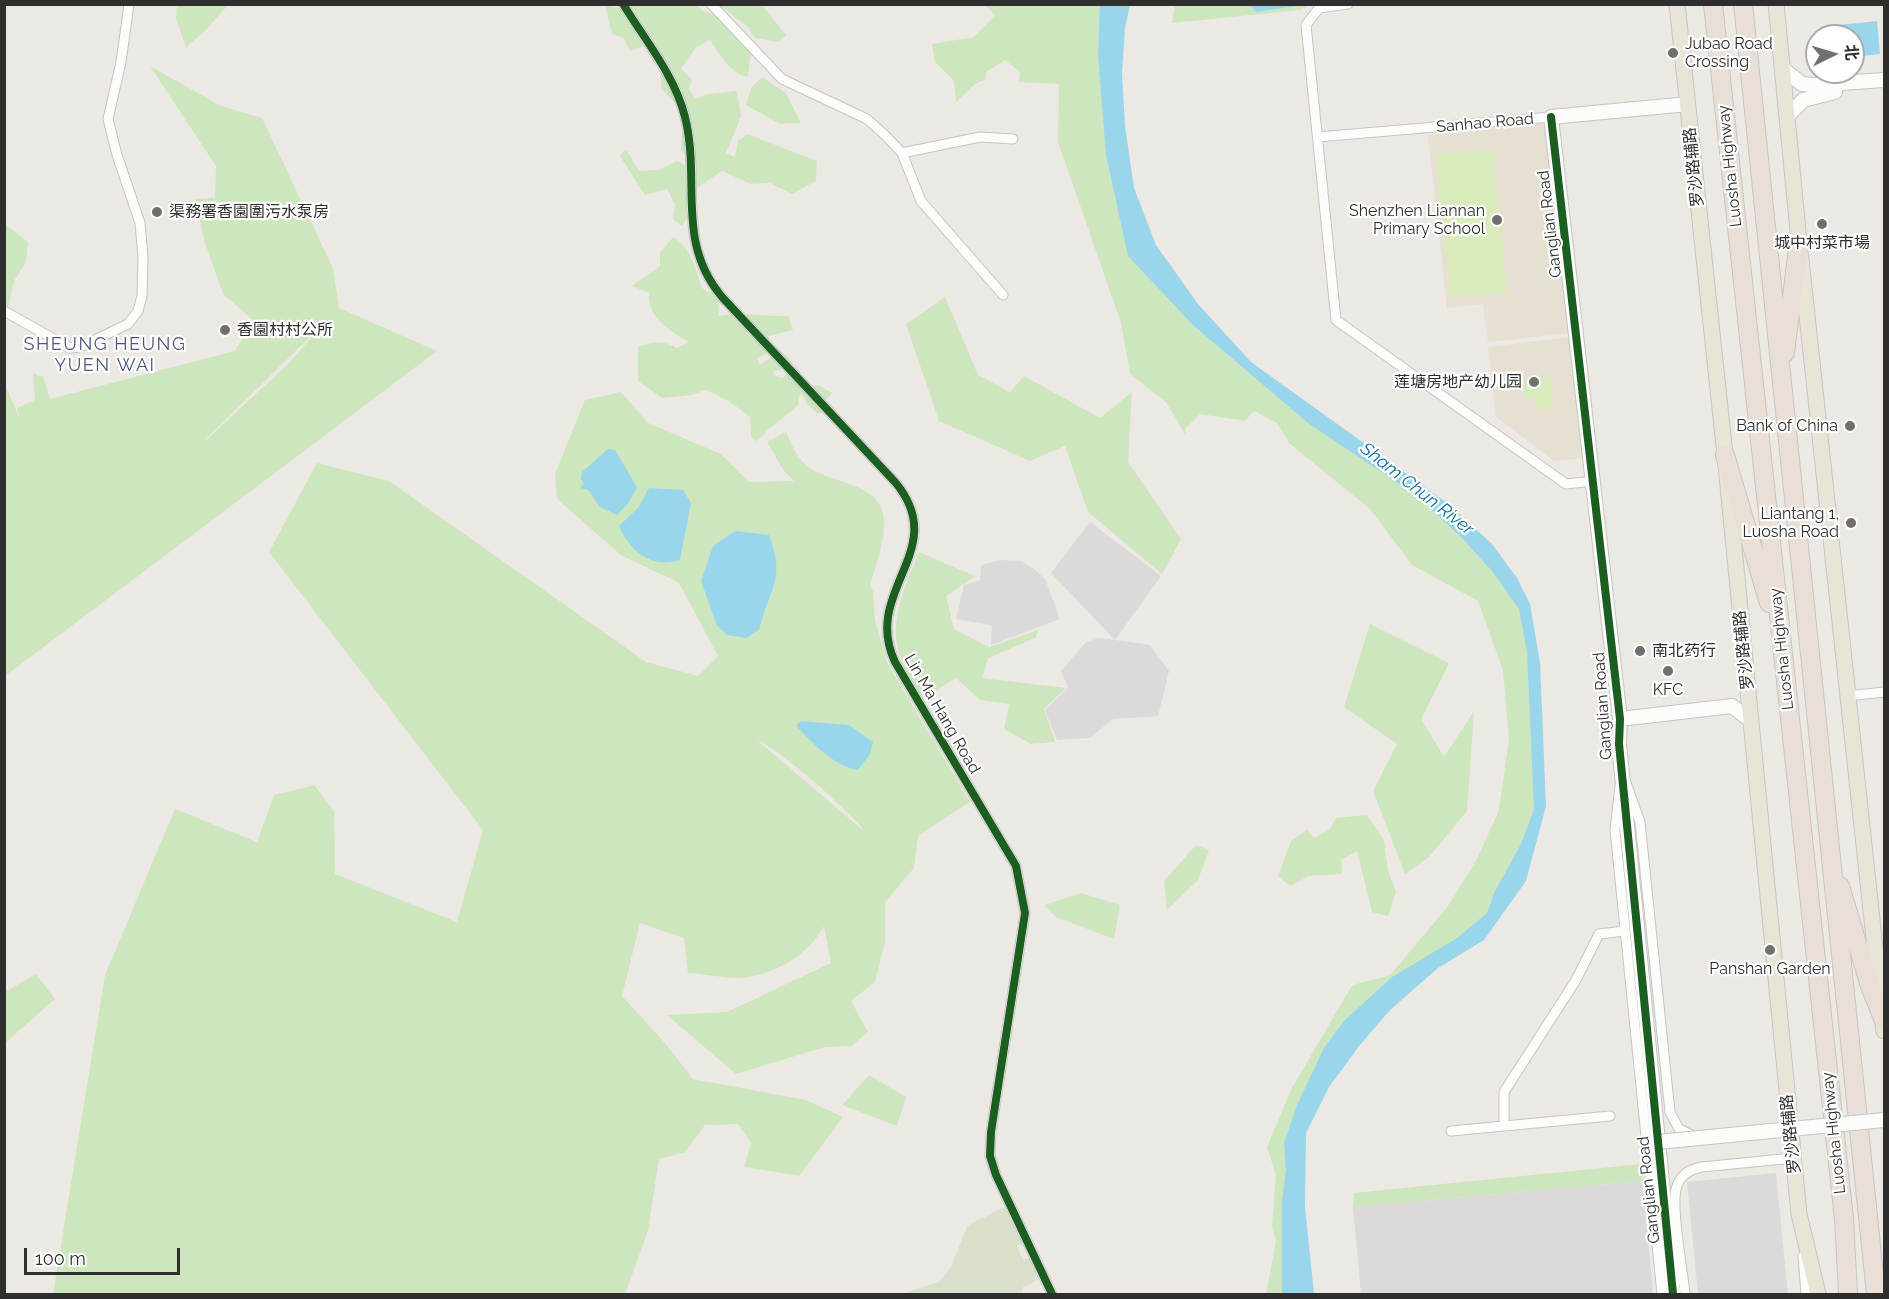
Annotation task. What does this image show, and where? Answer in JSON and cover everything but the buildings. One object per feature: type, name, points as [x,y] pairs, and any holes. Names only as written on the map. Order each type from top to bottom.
[{"type":"highway","name":"Luosha Highway","points":[[1713,4],[1844,1219],[1848,1294]]},
{"type":"highway","name":"Luosha Highway","points":[[1743,4],[1876,1294]]},
{"type":"highway","points":[[1781,387],[1799,241]]},
{"type":"highway","points":[[1725,455],[1782,647]]},
{"type":"highway","points":[[1830,859],[1884,1026]]},
{"type":"highway","points":[[1864,1180],[1876,1209],[1884,1247]]},
{"type":"main road","name":"罗沙路辅路","points":[[1677,4],[1725,455],[1798,1214],[1818,1294]]},
{"type":"main road","points":[[1776,4],[1847,696],[1884,1026]]},
{"type":"street","points":[[4,311],[59,344],[70,348],[80,347],[128,324],[138,311],[143,281],[140,224],[117,155],[108,119],[120,67],[129,4]]},
{"type":"street","name":"Lin Ma Hang Road","points":[[623,4],[669,79],[683,108],[689,147],[694,243],[707,277],[722,297],[895,482],[912,508],[915,526],[914,543],[888,609],[887,638],[896,662],[1017,866],[1022,883],[1025,913],[993,1121],[990,1156],[996,1175],[1052,1294]]},
{"type":"street","points":[[711,4],[782,79],[867,119],[902,153],[921,201],[1003,295]]},
{"type":"street","points":[[1348,4],[1319,8],[1306,25],[1336,321],[1566,484],[1593,481]]},
{"type":"street","points":[[1782,68],[1802,84],[1884,80]]},
{"type":"street","points":[[1788,116],[1803,100],[1818,95],[1884,87]]},
{"type":"street","name":"Sanhao Road","points":[[1318,137],[1688,104]]},
{"type":"street","name":"Ganglian Road","points":[[1551,117],[1620,719],[1628,846],[1673,1294]]},
{"type":"street","points":[[902,153],[980,137],[1013,140]]},
{"type":"street","points":[[1732,706],[1747,685]]},
{"type":"street","points":[[1847,696],[1884,692]]},
{"type":"street","points":[[1620,719],[1732,706],[1750,720]]},
{"type":"street","points":[[1622,773],[1615,830],[1662,1294]]},
{"type":"street","points":[[1622,773],[1640,822],[1669,1106],[1674,1122],[1682,1132],[1693,1136],[1774,1128],[1789,1120]]},
{"type":"street","points":[[1504,1125],[1504,1092],[1576,980],[1599,934],[1625,931]]},
{"type":"street","points":[[1451,1131],[1610,1116]]},
{"type":"street","points":[[1658,1142],[1884,1120]]},
{"type":"street","points":[[1685,1294],[1675,1197],[1681,1178],[1697,1168],[1783,1159],[1794,1163]]},
{"type":"street","points":[[1798,1214],[1806,1294]]},
{"type":"shaded area","name":"Shenzhen Liannan Primary School","points":[[1546,122],[1570,333],[1488,342],[1483,304],[1447,308],[1428,135]]},
{"type":"shaded area","name":"莲塘房地产幼儿园","points":[[1570,337],[1584,458],[1554,461],[1496,417],[1488,347]]},
{"type":"shaded area","points":[[1090,522],[1161,576],[1115,640],[1051,573]]},
{"type":"shaded area","points":[[1002,560],[1021,561],[1045,579],[1060,619],[991,645],[992,625],[956,619],[964,585],[980,580],[981,565]]},
{"type":"shaded area","points":[[1099,638],[1150,645],[1169,671],[1158,716],[1113,719],[1090,738],[1057,740],[1045,710],[1068,687],[1061,671],[1086,642]]},
{"type":"shaded area","points":[[1776,1173],[1788,1294],[1698,1294],[1687,1182]]},
{"type":"shaded area","points":[[1643,1181],[1653,1294],[1361,1294],[1353,1207]]},
{"type":"green space","points":[[177,4],[228,5],[204,32],[186,47],[176,19]]},
{"type":"green space","points":[[605,5],[622,9],[626,5],[695,5],[705,12],[729,17],[752,42],[748,77],[731,68],[710,40],[696,47],[681,69],[692,79],[689,89],[696,99],[708,94],[737,91],[741,116],[726,153],[735,157],[738,141],[747,134],[817,161],[816,181],[792,194],[770,183],[751,184],[722,171],[692,191],[692,210],[682,226],[673,219],[675,204],[667,189],[645,195],[620,156],[626,149],[639,171],[659,170],[677,161],[696,171],[681,150],[683,112],[661,88],[660,69],[644,46],[630,51],[624,38],[612,34]]},
{"type":"green space","points":[[719,5],[762,5],[786,35],[778,42],[755,38],[748,27]]},
{"type":"green space","points":[[985,5],[1110,5],[1139,255],[1286,399],[1453,514],[1508,576],[1537,664],[1534,825],[1499,906],[1403,981],[1302,1112],[1306,1294],[1266,1294],[1276,1241],[1272,1225],[1276,1175],[1267,1147],[1292,1088],[1351,987],[1391,974],[1448,906],[1477,859],[1499,810],[1509,739],[1503,670],[1478,601],[1412,565],[1370,509],[1289,443],[1277,423],[1254,411],[1245,421],[1200,414],[1186,428],[1185,434],[1166,402],[1130,374],[1121,323],[1058,142],[1059,84],[1019,82],[1020,72],[1005,60],[986,72],[986,79],[975,84],[956,102],[954,81],[935,62],[932,44],[974,37],[995,15]]},
{"type":"green space","points":[[1175,5],[1310,5],[1300,10],[1172,23]]},
{"type":"green space","points":[[150,66],[221,106],[262,118],[333,268],[339,308],[437,351],[5,676],[5,385],[20,419],[17,408],[35,400],[33,373],[43,377],[50,399],[235,351],[253,320],[223,294],[205,243],[195,199],[215,198],[216,166]],"holes":[[[325,322],[288,364],[205,441]]]},
{"type":"green space","points":[[762,77],[786,93],[801,123],[780,124],[746,105],[751,88]]},
{"type":"green space","points":[[1492,149],[1507,292],[1451,298],[1435,155]]},
{"type":"green space","points":[[6,225],[28,242],[26,262],[14,281],[5,321]]},
{"type":"green space","points":[[673,237],[689,253],[702,288],[719,299],[718,316],[735,314],[788,316],[793,330],[769,336],[768,353],[757,358],[760,365],[780,350],[790,360],[780,370],[772,371],[777,377],[783,378],[792,367],[807,388],[818,385],[832,393],[824,402],[829,408],[818,414],[807,404],[802,394],[798,397],[799,404],[756,441],[751,437],[750,417],[730,402],[706,390],[691,395],[662,398],[638,381],[638,347],[658,343],[677,348],[689,342],[667,328],[656,317],[652,310],[649,293],[632,286],[660,266],[660,253]]},
{"type":"green space","points":[[945,297],[978,375],[1010,392],[1024,376],[1100,418],[1132,392],[1128,462],[1181,539],[1162,574],[1088,512],[1065,446],[1030,461],[939,421],[906,324]]},
{"type":"green space","points":[[1551,377],[1554,408],[1537,410],[1536,398],[1524,399],[1521,380]]},
{"type":"green space","points":[[621,392],[648,423],[721,454],[749,482],[794,481],[784,471],[767,442],[786,432],[796,453],[805,464],[828,477],[867,492],[877,501],[883,512],[882,542],[870,586],[873,591],[875,621],[888,664],[970,802],[918,836],[914,868],[885,902],[885,942],[875,982],[851,1001],[868,1032],[851,1046],[825,1047],[736,1074],[667,1015],[727,1012],[831,963],[824,926],[810,945],[783,965],[761,974],[735,978],[688,973],[684,938],[640,923],[622,996],[665,1043],[693,1079],[806,1100],[843,1117],[799,1176],[744,1167],[751,1143],[738,1124],[705,1125],[685,1152],[659,1159],[648,1231],[625,1294],[53,1294],[105,975],[175,809],[257,842],[274,795],[314,785],[334,811],[335,874],[457,922],[483,830],[269,552],[317,463],[389,481],[646,662],[698,676],[718,656],[679,583],[621,555],[557,499],[555,474],[585,400]],"holes":[[[757,740],[813,781],[865,832]]]},
{"type":"green space","points":[[919,552],[975,576],[946,596],[954,629],[989,647],[1039,630],[1035,638],[988,658],[982,678],[1066,688],[1044,709],[1055,742],[1031,744],[1004,729],[1009,704],[980,700],[956,678],[923,699],[902,661],[896,634],[899,606]]},
{"type":"green space","points":[[1370,624],[1449,663],[1421,719],[1444,757],[1474,711],[1467,811],[1429,857],[1405,874],[1373,791],[1397,744],[1344,707]]},
{"type":"green space","points":[[1367,815],[1384,841],[1388,871],[1396,892],[1388,916],[1372,912],[1357,851],[1341,860],[1342,874],[1309,876],[1290,886],[1278,876],[1291,841],[1307,830],[1314,838],[1329,830],[1336,818]]},
{"type":"green space","points":[[1196,845],[1209,850],[1198,880],[1167,910],[1164,881]]},
{"type":"green space","points":[[1081,893],[1120,905],[1114,939],[1056,917],[1044,905]]},
{"type":"green space","points":[[36,974],[55,999],[5,1043],[5,992]]},
{"type":"green space","points":[[869,1075],[906,1097],[897,1126],[842,1105]]},
{"type":"green space","points":[[1641,1164],[1643,1181],[1353,1207],[1354,1193]]},
{"type":"green space","points":[[1007,1206],[1024,1242],[1017,1246],[1023,1260],[1030,1257],[1041,1278],[1023,1287],[1021,1294],[902,1294],[939,1282],[951,1267],[967,1226]]},
{"type":"water","name":"Sham Chun River","points":[[1100,5],[1130,5],[1125,28],[1122,73],[1125,126],[1134,188],[1156,245],[1198,304],[1251,362],[1450,505],[1492,544],[1517,578],[1530,604],[1540,663],[1546,806],[1526,881],[1484,940],[1438,968],[1390,1010],[1329,1087],[1306,1133],[1305,1207],[1314,1294],[1282,1294],[1282,1201],[1286,1170],[1284,1143],[1297,1105],[1324,1048],[1344,1021],[1392,977],[1457,938],[1487,913],[1495,891],[1521,844],[1534,809],[1527,652],[1519,609],[1492,571],[1460,536],[1417,496],[1308,423],[1193,325],[1128,256],[1106,155],[1098,55]]},
{"type":"water","points":[[1250,5],[1303,5],[1256,12]]},
{"type":"water","points":[[1877,21],[1880,54],[1865,56],[1865,24],[1848,24]]},
{"type":"water","points":[[608,449],[615,450],[637,487],[629,502],[617,515],[600,507],[588,490],[580,488],[584,484],[581,479],[582,472]]},
{"type":"water","points":[[649,488],[683,490],[691,503],[680,560],[661,562],[643,556],[629,544],[619,526],[638,508]]},
{"type":"water","points":[[735,531],[769,535],[776,563],[774,583],[759,630],[746,638],[727,635],[717,626],[701,581],[713,546]]},
{"type":"water","points":[[801,721],[849,725],[873,742],[870,754],[858,770],[840,764],[824,753],[796,726]]},
{"type":"cycle path","points":[[623,4],[667,73],[685,117],[691,164],[694,232],[699,254],[708,276],[722,297],[895,482],[910,506],[914,529],[911,550],[889,613],[888,636],[895,662],[1016,866],[1025,913],[991,1132],[990,1156],[996,1175],[1052,1294]]},
{"type":"cycle path","points":[[1551,117],[1620,719],[1619,744],[1673,1294]]},
{"type":"place","name":"Jubao Road Crossing","points":[[1673,53]]},
{"type":"place","name":"渠務署香園圍污水泵房","points":[[157,212]]},
{"type":"place","name":"Shenzhen Liannan Primary School","points":[[1497,220]]},
{"type":"place","name":"城中村菜市場","points":[[1822,224]]},
{"type":"place","name":"香園村村公所","points":[[225,330]]},
{"type":"place","name":"莲塘房地产幼儿园","points":[[1534,382]]},
{"type":"place","name":"Bank of China","points":[[1850,426]]},
{"type":"place","name":"Liantang 1, Luosha Road","points":[[1851,523]]},
{"type":"place","name":"南北药行","points":[[1640,651]]},
{"type":"place","name":"KFC","points":[[1668,671]]},
{"type":"place","name":"Panshan Garden","points":[[1770,950]]},
{"type":"district","name":"SHEUNG HEUNG YUEN WAI","points":[[105,355]]}]
